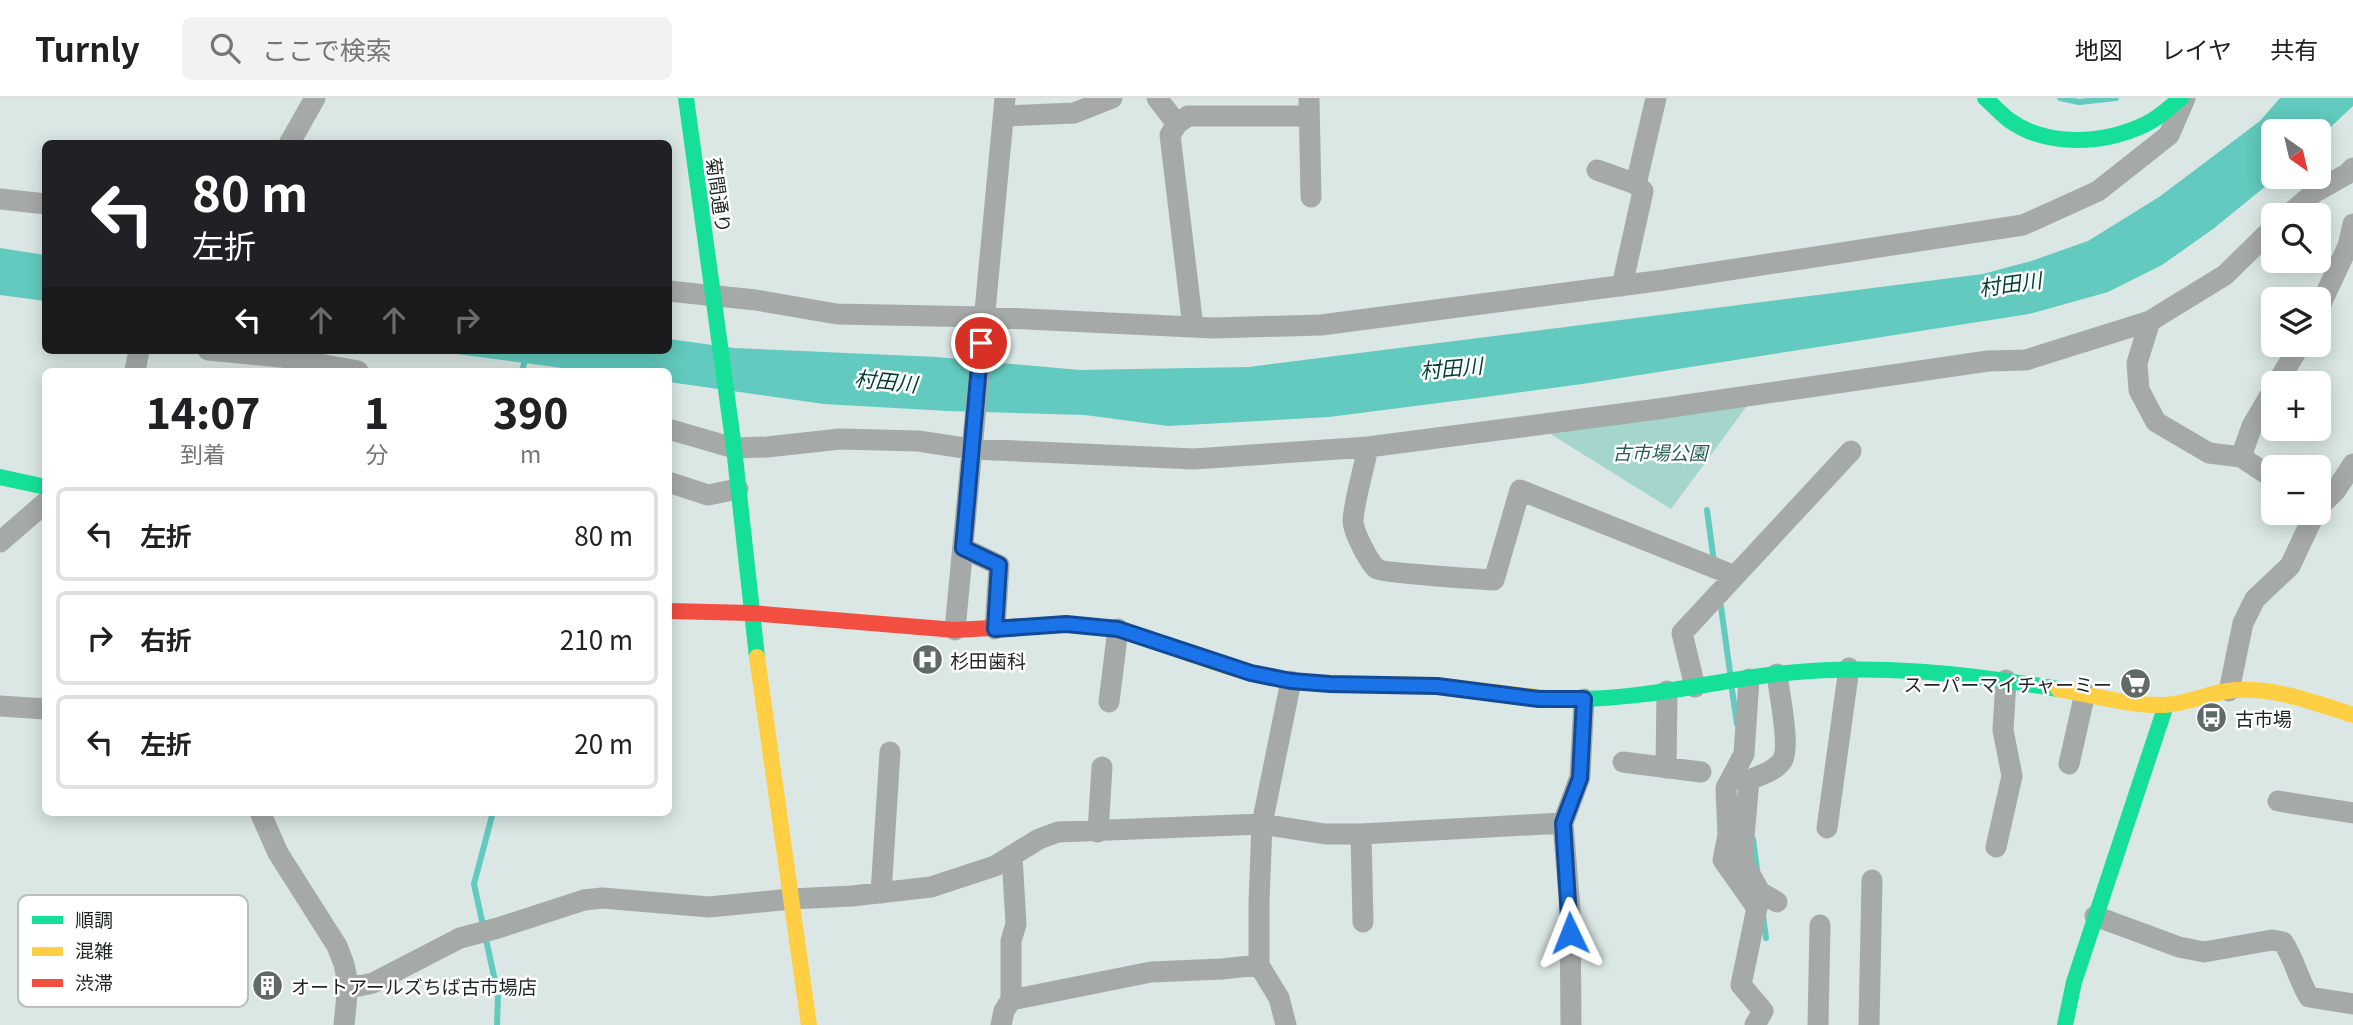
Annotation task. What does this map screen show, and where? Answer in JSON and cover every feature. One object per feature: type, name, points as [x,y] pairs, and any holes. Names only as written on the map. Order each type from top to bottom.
[{"type":"street","points":[[291,140],[315,98]]},
{"type":"street","name":"菊間通り","points":[[686,98],[734,448],[751,613],[809,1025]]},
{"type":"street","points":[[955,630],[1005,107],[1074,113],[1112,98]]},
{"type":"street","points":[[1157,98],[1177,124]]},
{"type":"street","points":[[1636,184],[1656,98]]},
{"type":"street","points":[[1984,98],[2011,120],[2039,134],[2084,140],[2108,138],[2147,124],[2183,98]]},
{"type":"street","points":[[672,292],[756,300],[837,314],[984,317],[1193,327],[1321,325],[1622,286],[2023,225],[2098,191],[2169,135],[2183,98]]},
{"type":"street","points":[[1193,327],[1170,135],[1177,124],[1188,116],[1309,107],[1311,197]]},
{"type":"street","points":[[1597,170],[1636,184],[1643,191],[1622,286]]},
{"type":"street","points":[[2302,203],[2315,192],[2351,178]]},
{"type":"street","points":[[0,199],[42,204]]},
{"type":"street","points":[[2329,287],[2348,246],[2353,224]]},
{"type":"street","points":[[672,430],[734,448],[841,439],[918,441],[971,449],[1194,459],[1368,447],[1645,411],[1989,361],[2026,360],[2150,321],[2225,275],[2261,240]]},
{"type":"street","points":[[2150,321],[2137,363],[2138,390],[2156,422],[2209,453],[2241,457],[2261,470]]},
{"type":"street","points":[[250,354],[342,368]]},
{"type":"street","points":[[2241,457],[2252,426],[2261,411]]},
{"type":"street","points":[[1368,447],[1353,521],[1355,536],[1376,568],[1387,573],[1494,580],[1520,490],[1735,576]]},
{"type":"street","points":[[1695,687],[1682,633],[1851,451]]},
{"type":"street","points":[[2331,495],[2353,464]]},
{"type":"street","points":[[0,477],[42,486]]},
{"type":"street","points":[[672,483],[708,495],[738,489]]},
{"type":"street","points":[[0,542],[42,505]]},
{"type":"street","points":[[2229,691],[2243,623],[2255,599],[2290,566],[2309,525]]},
{"type":"street","points":[[963,548],[999,565],[995,629]]},
{"type":"street","points":[[672,611],[751,613],[955,630],[1066,624],[1118,629],[1251,673],[1291,681],[1437,686],[1539,699],[1584,699],[1667,691],[1777,674],[1849,668],[1947,673],[2166,705],[2229,691],[2277,693],[2353,715]]},
{"type":"street","points":[[1109,702],[1118,629]]},
{"type":"street","points":[[1827,828],[1849,668]]},
{"type":"street","points":[[1777,674],[1786,748],[1783,760],[1773,770],[1749,780],[1742,860],[1760,892],[1777,902]]},
{"type":"street","points":[[1749,679],[1744,754],[1726,788],[1728,835],[1723,860],[1757,908],[1741,985],[1763,1011],[1755,1025]]},
{"type":"street","points":[[1996,847],[2012,776],[2003,730],[2006,680]]},
{"type":"street","points":[[1286,1025],[1279,998],[1259,965],[1259,902],[1262,824],[1291,681]]},
{"type":"street","points":[[1666,768],[1667,691]]},
{"type":"street","points":[[2069,764],[2085,693]]},
{"type":"street","points":[[1571,1025],[1570,909],[1563,823],[1580,778],[1584,699]]},
{"type":"street","points":[[2065,1025],[2074,982],[2166,705]]},
{"type":"street","points":[[0,706],[42,709]]},
{"type":"street","points":[[881,893],[890,751]]},
{"type":"street","points":[[1623,762],[1701,772]]},
{"type":"street","points":[[1098,832],[1102,766]]},
{"type":"street","points":[[2278,801],[2353,813]]},
{"type":"street","points":[[262,816],[278,853],[337,946],[348,984],[344,1025]]},
{"type":"street","points":[[348,984],[373,984],[460,938],[584,900],[602,898],[709,907],[791,899],[852,897],[931,887],[995,866],[1039,839],[1058,832],[1262,824],[1325,834],[1362,834],[1563,823]]},
{"type":"street","points":[[1362,834],[1363,922]]},
{"type":"street","points":[[1001,1025],[1004,1011],[1011,1000],[1011,941],[1016,924],[1012,856]]},
{"type":"street","points":[[1869,1025],[1871,880]]},
{"type":"street","points":[[2095,916],[2179,947],[2204,952],[2272,940],[2283,942],[2293,957],[2309,997],[2353,1004]]},
{"type":"street","points":[[1818,1025],[1821,925]]},
{"type":"street","points":[[1011,1000],[1151,972],[1259,965]]},
{"type":"green space","name":"古市場公園","points":[[1755,395],[1671,509],[1536,425]]},
{"type":"water","points":[[2280,98],[2353,98],[2353,106],[2331,127],[2331,119],[2262,119]]},
{"type":"water","name":"村田川","points":[[2261,120],[2262,189],[2213,229],[2162,265],[2108,292],[2029,314],[1582,384],[1329,417],[1168,426],[1085,415],[824,404],[672,382],[672,368],[562,368],[456,354],[672,354],[672,339],[734,348],[937,357],[1079,370],[1249,367],[1983,274],[2088,241],[2159,197]]},
{"type":"water","points":[[0,248],[42,255],[42,301],[0,295]]},
{"type":"waterway","points":[[2060,98],[2079,102],[2116,98]]},
{"type":"waterway","points":[[523,368],[527,354]]},
{"type":"waterway","points":[[1707,510],[1714,562]]},
{"type":"waterway","points":[[1720,600],[1730,672]]},
{"type":"waterway","points":[[1732,690],[1737,724]]},
{"type":"waterway","points":[[492,816],[474,884],[498,995],[497,1025]]},
{"type":"waterway","points":[[1753,839],[1757,870]]},
{"type":"waterway","points":[[1763,916],[1766,938]]},
{"type":"traffic: fast","points":[[686,98],[734,448],[757,657]]},
{"type":"traffic: fast","points":[[1985,98],[2009,120],[2024,129],[2059,139],[2077,140],[2130,131],[2155,119],[2181,98]]},
{"type":"traffic: fast","points":[[0,477],[42,486]]},
{"type":"traffic: fast","points":[[1575,699],[1651,693],[1776,674],[1847,669],[1953,674],[2058,689]]},
{"type":"traffic: fast","points":[[2065,1025],[2074,982],[2166,705]]},
{"type":"traffic: slow","points":[[1130,633],[1231,668],[1272,678],[1329,684],[1437,686],[1575,699]]},
{"type":"traffic: slow","points":[[757,657],[809,1025]]},
{"type":"traffic: slow","points":[[2058,689],[2151,705],[2180,703],[2227,691],[2259,690],[2291,696],[2353,715]]},
{"type":"traffic: jam","points":[[672,611],[751,613],[955,630],[1066,624],[1118,629],[1130,633]]},
{"type":"place","name":"杉田歯科","points":[[927,659]]},
{"type":"place","name":"スーパーマイチャーミー","points":[[2135,683]]},
{"type":"place","name":"古市場","points":[[2212,717]]},
{"type":"place","name":"オートアールズちば古市場店","points":[[268,985]]},
{"type":"route","points":[[981,343],[963,548],[999,565],[995,629],[1066,624],[1118,629],[1251,673],[1291,681],[1437,686],[1539,699],[1584,699],[1580,778],[1563,823],[1570,933]]}]
